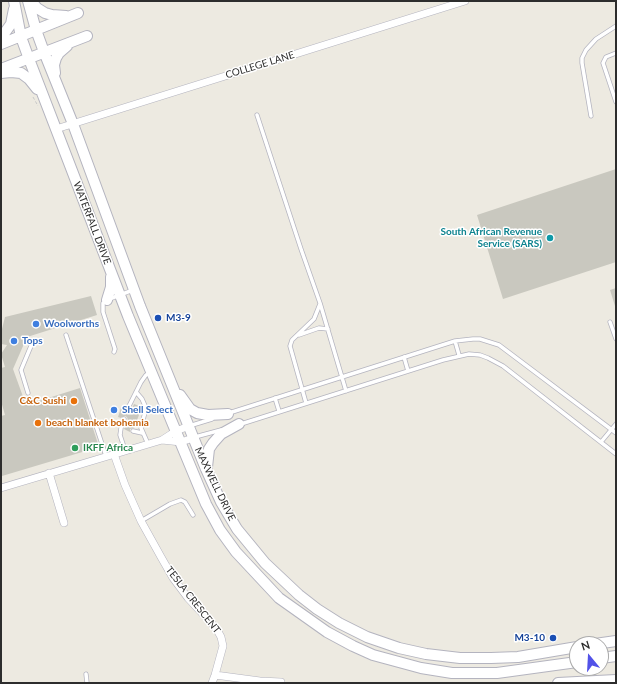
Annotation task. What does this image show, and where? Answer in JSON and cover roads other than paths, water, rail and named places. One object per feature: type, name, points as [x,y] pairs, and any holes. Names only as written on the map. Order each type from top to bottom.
[{"type":"main road","points":[[1,44],[78,13],[65,16],[52,15],[40,10],[30,1]]},
{"type":"main road","name":"WATERFALL DRIVE","points":[[30,1],[36,30],[44,52],[73,124],[134,290],[193,438]]},
{"type":"main road","points":[[1,38],[11,24],[14,2]]},
{"type":"main road","name":"WATERFALL DRIVE","points":[[14,2],[21,37],[28,59],[111,272],[112,298],[128,316],[181,442]]},
{"type":"main road","points":[[1,69],[87,36],[63,48],[58,53],[54,65],[57,86]]},
{"type":"main road","points":[[1,73],[14,72],[24,75],[32,82],[44,98]]},
{"type":"main road","points":[[111,272],[112,298]]},
{"type":"main road","points":[[170,380],[185,403],[193,411],[199,414],[208,415],[228,414]]},
{"type":"main road","points":[[206,469],[212,443],[221,434],[239,424]]},
{"type":"main road","name":"MAXWELL DRIVE","points":[[193,438],[221,502],[237,529],[265,563],[299,595],[339,623],[367,637],[399,648],[426,654],[460,658],[518,657],[569,648]]},
{"type":"main road","name":"MAXWELL DRIVE","points":[[181,442],[206,504],[220,530],[236,552],[279,598],[326,632],[373,655],[415,667],[452,673],[496,673],[569,663]]},
{"type":"main road","points":[[558,683],[616,680]]},
{"type":"street","name":"COLLEGE LANE","points":[[56,129],[465,1]]},
{"type":"street","points":[[1,488],[162,440],[176,431],[189,426]]},
{"type":"street","points":[[162,440],[181,442],[193,438]]},
{"type":"street","name":"TESLA CRESCENT","points":[[114,454],[125,485],[141,521],[173,578],[188,598],[216,628],[221,637],[223,646],[212,683]]},
{"type":"street","points":[[49,473],[64,523]]},
{"type":"street","points":[[215,675],[260,682],[281,682]]},
{"type":"lane","points":[[591,116],[582,58],[586,50],[596,39],[616,26]]},
{"type":"lane","points":[[616,53],[606,57],[603,63],[616,102]]},
{"type":"lane","points":[[257,114],[301,250],[320,303],[346,390]]},
{"type":"lane","points":[[114,352],[115,349],[103,309],[103,303],[134,290]]},
{"type":"lane","points":[[306,403],[290,346],[292,340],[314,319],[320,303]]},
{"type":"lane","points":[[610,322],[616,339]]},
{"type":"lane","points":[[298,335],[319,328],[328,329]]},
{"type":"lane","points":[[66,335],[106,456]]},
{"type":"lane","points":[[189,426],[455,341],[480,339],[499,345],[616,433]]},
{"type":"lane","points":[[455,341],[459,355]]},
{"type":"lane","points":[[28,393],[21,370],[31,346]]},
{"type":"lane","points":[[193,438],[459,355],[469,354],[480,355],[494,360],[616,454]]},
{"type":"lane","points":[[404,357],[408,371]]},
{"type":"lane","points":[[127,410],[146,375],[151,372]]},
{"type":"lane","points":[[136,392],[142,399],[146,408],[145,416],[141,424],[142,433],[148,444]]},
{"type":"lane","points":[[275,398],[279,411]]},
{"type":"lane","points":[[124,419],[120,435],[125,450]]},
{"type":"lane","points":[[602,442],[616,424]]},
{"type":"lane","points":[[133,431],[142,433]]},
{"type":"lane","points":[[141,521],[170,504],[181,500],[185,502],[194,515]]},
{"type":"lane","points":[[86,674],[87,683]]},
{"type":"place","name":"South African Revenue Service (SARS)","points":[[550,238]]},
{"type":"place","name":"M3-9","points":[[158,318]]},
{"type":"place","name":"Woolworths","points":[[36,324]]},
{"type":"place","name":"Tops","points":[[14,341]]},
{"type":"place","name":"C&C Sushi","points":[[74,401]]},
{"type":"place","name":"Shell Select","points":[[114,410]]},
{"type":"place","name":"beach blanket bohemia","points":[[38,423]]},
{"type":"place","name":"IKFF Africa","points":[[75,448]]},
{"type":"place","name":"M3-10","points":[[553,638]]}]
